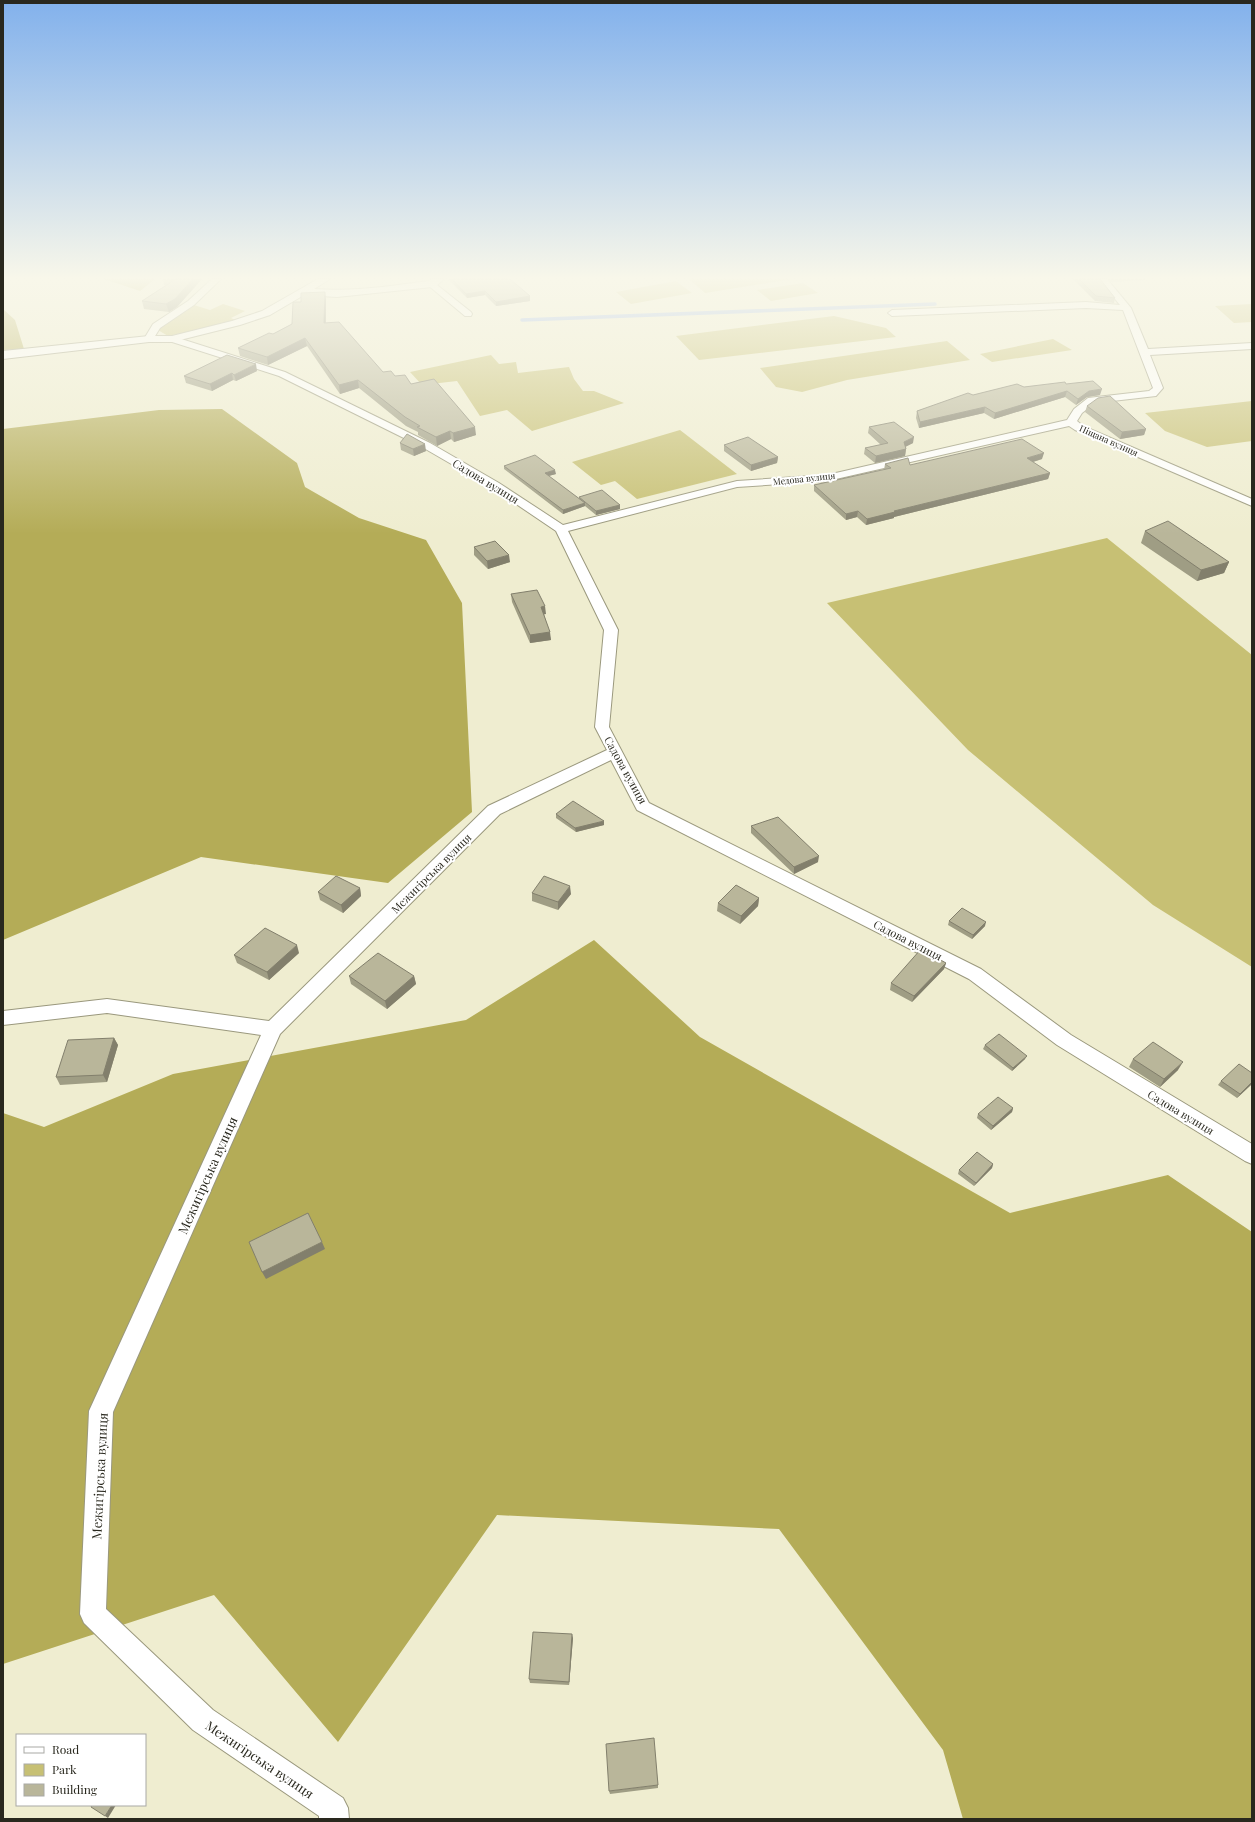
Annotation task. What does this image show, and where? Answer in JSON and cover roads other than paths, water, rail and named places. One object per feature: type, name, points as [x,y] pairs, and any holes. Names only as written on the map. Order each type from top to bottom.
[{"type":"street","name":"Садова вулиця","points":[[251,364],[282,374],[426,445],[495,485],[561,529],[611,630],[602,727],[643,806],[975,974],[1064,1040],[1252,1155]]},
{"type":"street","name":"Піщана вулиця","points":[[1149,364],[1158,388],[1152,394],[1092,400],[1078,411],[1071,422],[1080,428],[1252,503]]},
{"type":"street","name":"Медова вулиця","points":[[561,529],[737,484],[827,478],[1071,422]]},
{"type":"street","name":"Межигірська вулиця","points":[[334,1819],[333,1808],[203,1720],[93,1614],[101,1411],[273,1029],[494,810],[615,752]]},
{"type":"street","points":[[3,1018],[108,1006],[273,1029]]}]
